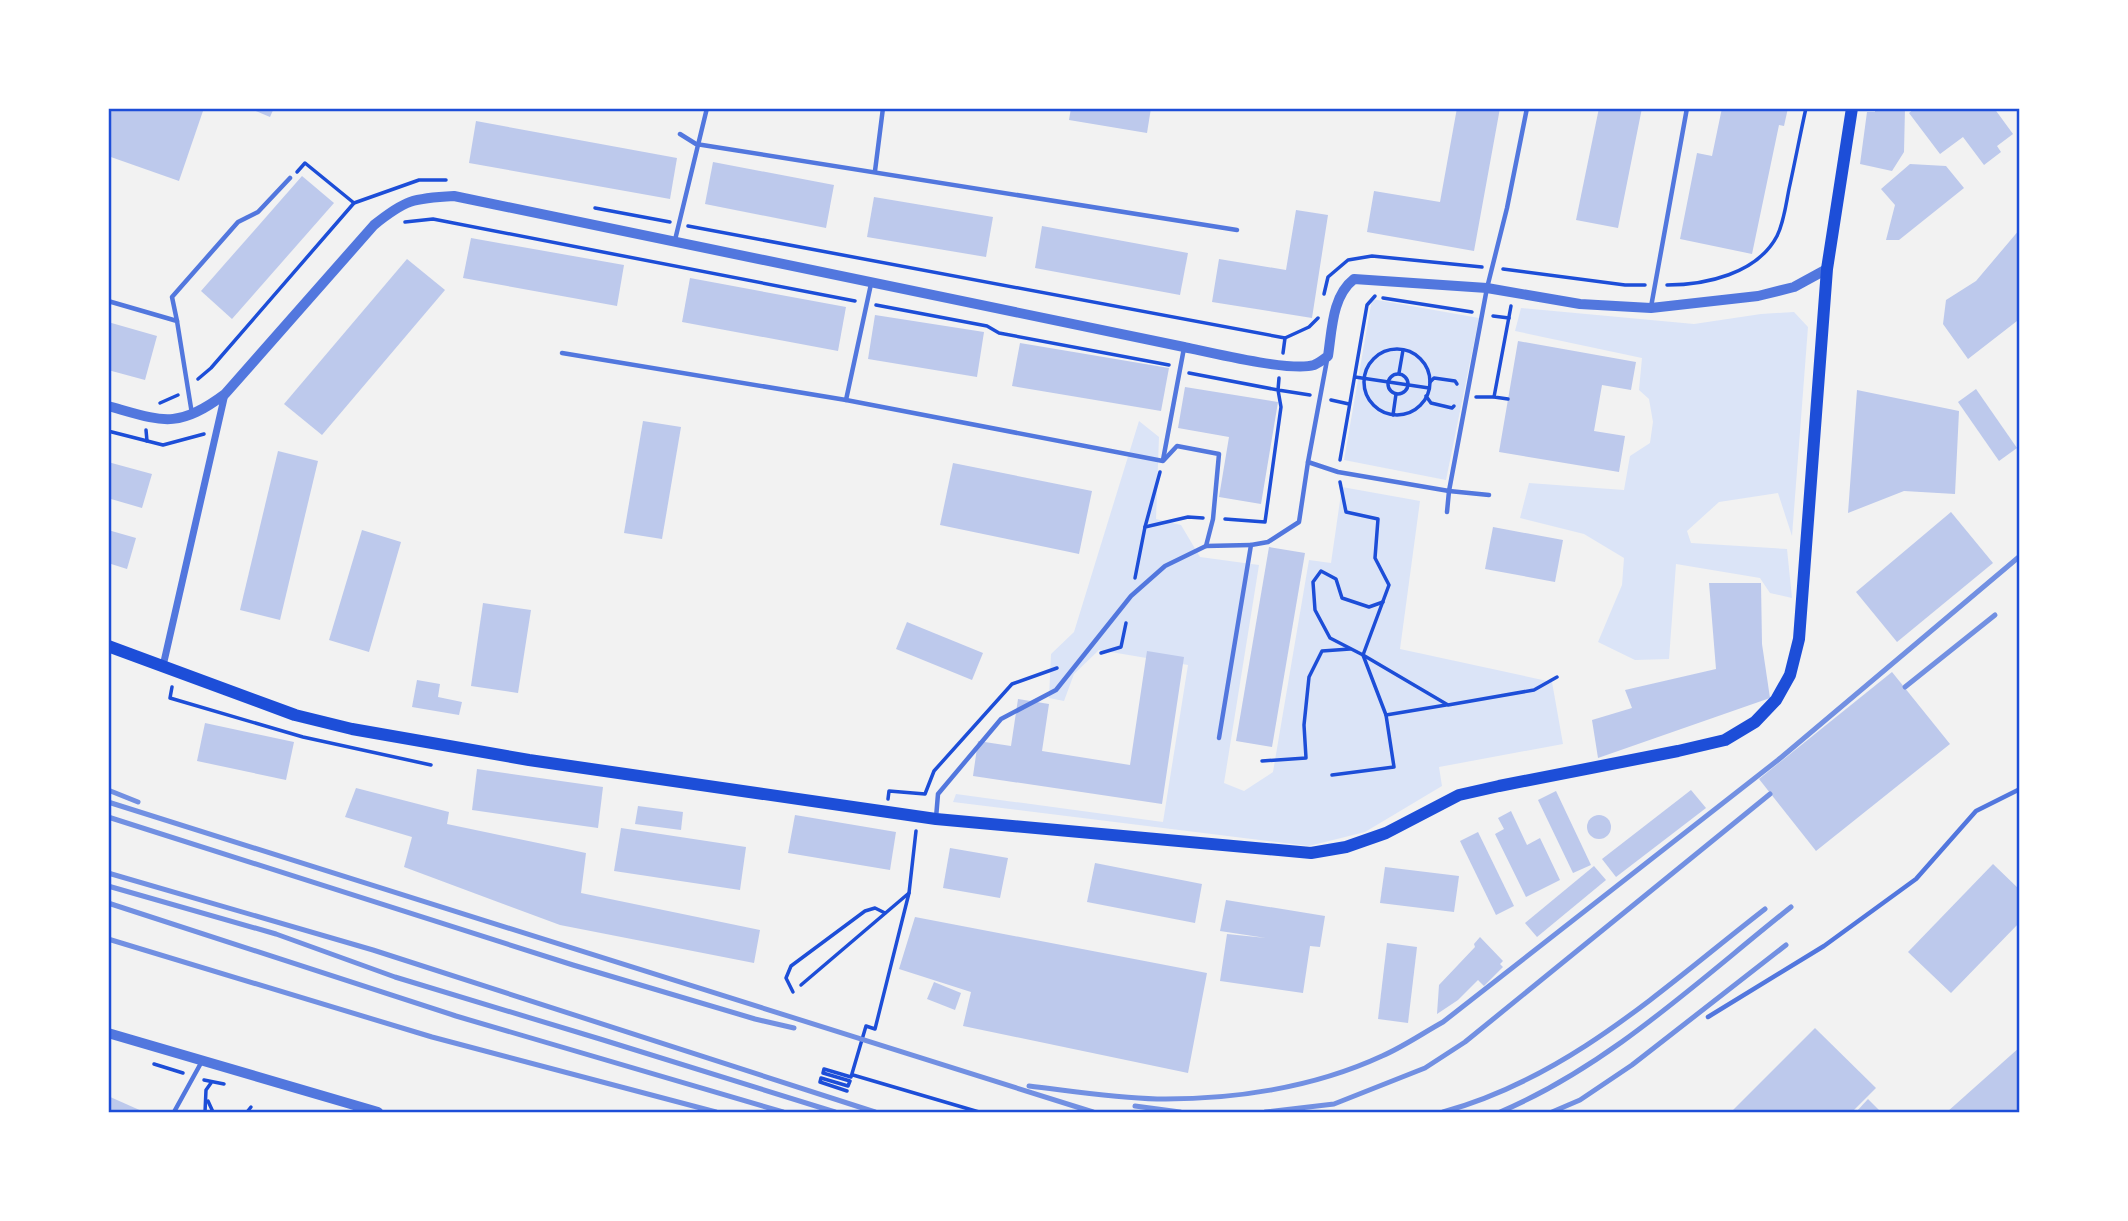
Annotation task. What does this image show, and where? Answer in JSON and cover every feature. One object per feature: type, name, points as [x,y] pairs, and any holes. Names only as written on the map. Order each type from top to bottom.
[{"type":"main road","points":[[108,646],[295,715],[352,729],[529,760],[936,819],[1311,853],[1346,847],[1385,833],[1459,795],[1725,740],[1755,722],[1776,700],[1790,675],[1799,639],[1827,269],[1852,108]]},
{"type":"street","points":[[108,406],[156,420],[175,420],[192,415],[225,394],[374,225],[399,205],[421,197],[454,197],[1184,347],[1250,360],[1303,366],[1316,365],[1328,356],[1337,304],[1345,286],[1354,279],[1487,288],[1580,304],[1651,307],[1758,296],[1794,287],[1827,269]]},
{"type":"street","points":[[163,666],[225,394]]},
{"type":"street","points":[[108,1033],[378,1112]]},
{"type":"lane","points":[[674,244],[706,108]]},
{"type":"lane","points":[[875,171],[883,108]]},
{"type":"lane","points":[[1447,512],[1487,288],[1507,208],[1527,108]]},
{"type":"lane","points":[[1651,307],[1687,108]]},
{"type":"lane","points":[[680,134],[696,144],[1237,230]]},
{"type":"lane","points":[[192,415],[172,296],[238,222],[258,212],[290,178]]},
{"type":"lane","points":[[846,400],[872,284]]},
{"type":"lane","points":[[108,301],[177,321]]},
{"type":"lane","points":[[1163,461],[1184,347]]},
{"type":"lane","points":[[562,353],[846,400],[1163,461]]},
{"type":"lane","points":[[936,819],[938,794],[1002,719],[1056,690],[1131,596],[1165,566],[1206,546],[1268,542],[1299,522],[1328,356]]},
{"type":"lane","points":[[1163,461],[1177,446],[1219,454],[1213,519],[1206,546]]},
{"type":"lane","points":[[1308,462],[1338,472],[1489,495]]},
{"type":"lane","points":[[1219,738],[1251,545]]},
{"type":"lane","points":[[1709,1017],[1824,946],[1916,879],[1976,811],[2020,789]]},
{"type":"lane","points":[[174,1112],[201,1062]]},
{"type":"path","points":[[1323,302],[1328,277],[1348,260],[1373,256],[1625,285],[1680,285],[1710,281],[1758,259],[1776,237],[1783,217],[1806,108]]},
{"type":"path","points":[[290,178],[305,163],[354,203]]},
{"type":"path","points":[[147,441],[144,406],[164,402],[188,388],[211,368],[354,203],[419,180],[457,182]]},
{"type":"path","points":[[587,207],[1285,338],[1315,323],[1320,314]]},
{"type":"path","points":[[395,229],[405,222],[433,219],[987,326],[999,333],[1167,363],[1180,372],[1278,390]]},
{"type":"path","points":[[1332,775],[1394,766],[1386,716],[1363,655],[1389,585],[1375,558],[1378,519],[1346,512],[1338,472],[1367,304],[1374,296],[1508,318],[1494,397],[1508,399]]},
{"type":"path","points":[[1430,385],[1428,371],[1423,362],[1415,354],[1403,350],[1383,352],[1367,368],[1364,379],[1369,399],[1376,407],[1393,415],[1406,414],[1416,409],[1426,396],[1434,378],[1455,381],[1466,397]]},
{"type":"path","points":[[1399,373],[1403,350]]},
{"type":"path","points":[[1399,373],[1405,377],[1407,385],[1404,392],[1396,394],[1389,390],[1388,383],[1392,376],[1399,373]]},
{"type":"path","points":[[1354,376],[1388,383],[1430,385]]},
{"type":"path","points":[[1393,415],[1396,394]]},
{"type":"path","points":[[1426,396],[1430,403],[1436,405]]},
{"type":"path","points":[[108,431],[163,444],[205,434],[218,425]]},
{"type":"path","points":[[1145,527],[1163,461]]},
{"type":"path","points":[[1383,602],[1368,607],[1342,598],[1336,579],[1321,571],[1313,582],[1315,610],[1331,638],[1448,705]]},
{"type":"path","points":[[1262,761],[1306,758],[1304,725],[1309,677],[1322,651],[1352,649]]},
{"type":"path","points":[[176,671],[170,698],[303,737],[431,765]]},
{"type":"path","points":[[1386,716],[1534,690],[1557,677]]},
{"type":"path","points":[[853,1075],[866,1026],[875,1029],[909,893],[916,829]]},
{"type":"path","points":[[801,985],[909,893]]},
{"type":"path","points":[[793,992],[786,978],[791,966],[865,911],[875,908],[885,913]]},
{"type":"path","points":[[847,1091],[820,1083],[821,1078],[848,1086],[850,1082],[823,1073],[824,1069],[979,1112]]},
{"type":"path","points":[[205,1112],[206,1090],[211,1083]]},
{"type":"path","points":[[207,1100],[213,1112]]},
{"type":"path","points":[[247,1112],[251,1107]]},
{"type":"shaded area","points":[[1372,299],[1479,318],[1446,480],[1344,460]]},
{"type":"shaded area","points":[[1521,308],[1694,324],[1794,312],[1808,327],[1792,536],[1778,493],[1719,502],[1687,531],[1691,543],[1787,549],[1792,598],[1770,593],[1760,578],[1676,564],[1669,659],[1635,660],[1598,642],[1622,585],[1624,558],[1584,534],[1520,518],[1529,483],[1624,490],[1630,456],[1650,443],[1653,422],[1649,399],[1639,390],[1642,358],[1515,331]]},
{"type":"shaded area","points":[[1139,421],[1159,437],[1156,519],[1181,525],[1200,557],[1259,565],[1224,783],[1244,791],[1273,772],[1309,560],[1331,563],[1342,487],[1420,501],[1400,649],[1552,682],[1563,744],[1439,767],[1442,786],[1365,832],[1309,846],[953,802],[956,794],[1163,822],[1188,665],[1099,650],[1074,674],[1064,701],[1049,698],[1051,654],[1074,632]]},
{"type":"building","points":[[108,108],[204,108],[179,181],[108,156]]},
{"type":"building","points":[[249,108],[274,108],[270,117]]},
{"type":"building","points":[[1071,108],[1151,108],[1147,133],[1069,120]]},
{"type":"building","points":[[1457,108],[1500,108],[1474,251],[1367,232],[1374,191],[1440,202]]},
{"type":"building","points":[[1599,108],[1642,108],[1618,228],[1576,220]]},
{"type":"building","points":[[1722,108],[1788,108],[1784,126],[1779,125],[1752,254],[1680,239],[1697,153],[1712,156]]},
{"type":"building","points":[[1875,108],[1905,108],[1904,152],[1892,171],[1860,164],[1867,112],[1875,112]]},
{"type":"building","points":[[1915,108],[1994,108],[2013,134],[1997,146],[2001,152],[1984,165],[1963,137],[1940,154],[1909,113]]},
{"type":"building","points":[[476,121],[677,158],[670,199],[469,163]]},
{"type":"building","points":[[713,162],[834,185],[826,228],[705,204]]},
{"type":"building","points":[[1910,164],[1946,166],[1964,188],[1899,240],[1886,240],[1895,205],[1881,189]]},
{"type":"building","points":[[302,176],[334,203],[232,319],[201,291]]},
{"type":"building","points":[[874,197],[993,217],[986,257],[867,237]]},
{"type":"building","points":[[1296,210],[1328,215],[1312,318],[1212,302],[1219,259],[1286,270]]},
{"type":"building","points":[[1042,226],[1188,253],[1180,295],[1035,268]]},
{"type":"building","points":[[2020,229],[2020,325],[2017,321],[1968,359],[1943,324],[1946,300],[1976,281]]},
{"type":"building","points":[[471,238],[624,265],[617,306],[463,278]]},
{"type":"building","points":[[407,259],[445,290],[322,435],[284,404]]},
{"type":"building","points":[[690,278],[846,307],[838,351],[682,322]]},
{"type":"building","points":[[875,315],[984,332],[977,377],[868,359]]},
{"type":"building","points":[[108,322],[157,336],[145,380],[108,370]]},
{"type":"building","points":[[1518,341],[1636,362],[1631,390],[1602,385],[1594,431],[1625,436],[1619,472],[1499,452]]},
{"type":"building","points":[[1020,343],[1169,368],[1161,411],[1012,386]]},
{"type":"building","points":[[1185,387],[1278,402],[1261,504],[1219,497],[1229,437],[1178,428]]},
{"type":"building","points":[[1976,389],[2017,448],[1999,461],[1958,402]]},
{"type":"building","points":[[1857,390],[1959,411],[1955,494],[1904,491],[1848,513]]},
{"type":"building","points":[[643,421],[681,427],[662,539],[624,533]]},
{"type":"building","points":[[278,451],[318,461],[280,620],[240,610]]},
{"type":"building","points":[[108,462],[152,474],[142,508],[111,499],[108,504]]},
{"type":"building","points":[[953,463],[1092,491],[1079,554],[940,525]]},
{"type":"building","points":[[1951,512],[1993,563],[1897,642],[1856,592]]},
{"type":"building","points":[[1493,527],[1563,540],[1555,582],[1485,569]]},
{"type":"building","points":[[108,530],[136,538],[127,569],[108,563]]},
{"type":"building","points":[[362,530],[401,542],[369,652],[329,640]]},
{"type":"building","points":[[1269,547],[1305,553],[1272,747],[1236,741]]},
{"type":"building","points":[[1709,583],[1761,583],[1762,644],[1770,698],[1598,758],[1592,720],[1632,708],[1625,690],[1716,669]]},
{"type":"building","points":[[483,603],[531,610],[518,693],[471,686]]},
{"type":"building","points":[[907,622],[983,653],[972,680],[896,649]]},
{"type":"building","points":[[1147,651],[1184,657],[1162,804],[973,776],[978,741],[1011,746],[1018,699],[1049,704],[1042,751],[1130,765]]},
{"type":"building","points":[[1892,672],[1950,744],[1816,851],[1759,779]]},
{"type":"building","points":[[417,680],[440,684],[438,697],[462,702],[459,715],[412,707]]},
{"type":"building","points":[[205,723],[294,742],[286,780],[197,761]]},
{"type":"building","points":[[477,769],[603,787],[598,828],[472,810]]},
{"type":"building","points":[[356,788],[449,812],[447,824],[586,853],[581,893],[760,930],[754,963],[560,925],[404,867],[412,837],[345,817]]},
{"type":"building","points":[[1691,790],[1706,808],[1616,877],[1602,859]]},
{"type":"building","points":[[1556,791],[1591,865],[1573,873],[1538,800]]},
{"type":"building","points":[[638,806],[683,812],[681,830],[635,824]]},
{"type":"building","points":[[1511,811],[1527,845],[1540,838],[1560,880],[1526,897],[1495,834],[1504,829],[1498,818]]},
{"type":"building","points":[[795,815],[896,832],[890,870],[788,853]]},
{"type":"building","points":[[1599,815],[1610,822],[1611,827],[1604,838],[1599,839],[1588,832],[1587,827],[1594,816]]},
{"type":"building","points":[[621,828],[746,847],[740,890],[614,871]]},
{"type":"building","points":[[1478,832],[1514,906],[1496,915],[1460,841]]},
{"type":"building","points":[[950,848],[1008,858],[1000,898],[943,888]]},
{"type":"building","points":[[1095,863],[1202,884],[1195,923],[1087,902]]},
{"type":"building","points":[[1993,864],[2020,890],[2020,922],[1951,993],[1908,952]]},
{"type":"building","points":[[1594,866],[1606,880],[1537,937],[1525,923]]},
{"type":"building","points":[[1385,867],[1459,876],[1454,912],[1380,903]]},
{"type":"building","points":[[1226,900],[1325,916],[1320,947],[1310,946],[1303,993],[1220,981],[1227,934],[1266,938],[1220,931]]},
{"type":"building","points":[[915,917],[1207,973],[1188,1073],[963,1026],[971,992],[899,969]]},
{"type":"building","points":[[1480,937],[1503,961],[1500,964],[1503,967],[1484,986],[1478,980],[1458,1000],[1437,1014],[1439,985],[1475,947],[1474,944]]},
{"type":"building","points":[[1387,943],[1417,947],[1408,1023],[1378,1019]]},
{"type":"building","points":[[934,982],[961,993],[955,1010],[927,999]]},
{"type":"building","points":[[1815,1028],[1876,1088],[1852,1112],[1731,1112]]},
{"type":"building","points":[[2020,1047],[2020,1112],[1947,1112]]},
{"type":"building","points":[[108,1096],[144,1112],[108,1112]]},
{"type":"building","points":[[1868,1099],[1881,1112],[1856,1112]]},
{"type":"railway","points":[[1029,1086],[1157,1099],[1214,1097],[1300,1084],[1356,1067],[1398,1048],[1443,1022],[1778,760],[2020,556]]},
{"type":"railway","points":[[1905,687],[1995,615]]},
{"type":"railway","points":[[108,790],[138,802]]},
{"type":"railway","points":[[1265,1112],[1334,1104],[1425,1068],[1465,1042],[1770,794]]},
{"type":"railway","points":[[108,802],[1093,1112]]},
{"type":"railway","points":[[108,817],[573,965],[794,1028]]},
{"type":"railway","points":[[108,873],[373,950],[875,1112]]},
{"type":"railway","points":[[108,886],[276,934],[395,977],[835,1112]]},
{"type":"railway","points":[[108,903],[456,1016],[783,1112]]},
{"type":"railway","points":[[1500,1112],[1579,1071],[1616,1046],[1791,907]]},
{"type":"railway","points":[[1443,1112],[1533,1077],[1574,1053],[1652,999],[1765,909]]},
{"type":"railway","points":[[108,939],[432,1037],[716,1112]]},
{"type":"railway","points":[[1552,1112],[1580,1100],[1632,1065],[1786,945]]},
{"type":"railway","points":[[1135,1106],[1180,1112]]}]
